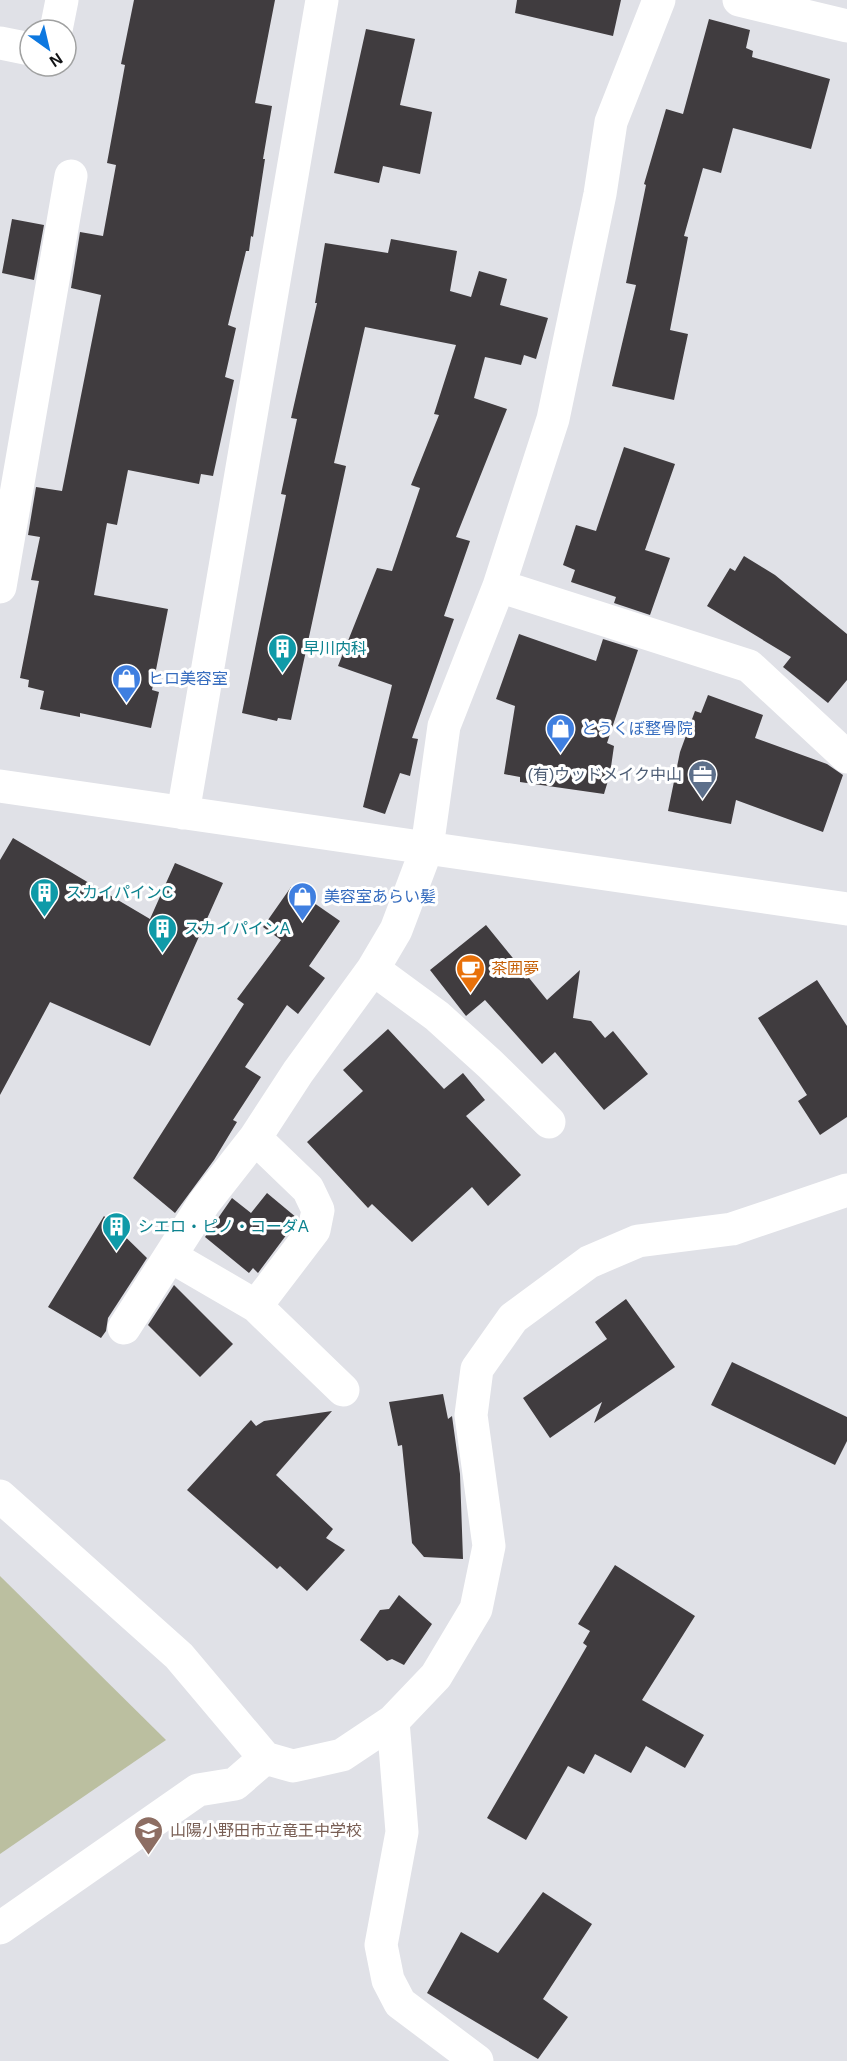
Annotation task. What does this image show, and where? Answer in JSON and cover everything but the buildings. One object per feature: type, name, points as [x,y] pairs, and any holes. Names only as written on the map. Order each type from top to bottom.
[{"type":"street","points":[[58,18],[62,0]]},
{"type":"street","points":[[183,813],[322,0]]},
{"type":"street","points":[[124,1328],[204,1203],[255,1138],[298,1072],[373,969],[396,930],[427,848],[444,726],[499,586],[553,418],[600,194],[611,122],[659,0]]},
{"type":"street","points":[[739,0],[847,26]]},
{"type":"street","points":[[0,44],[18,48]]},
{"type":"street","points":[[0,587],[72,176]]},
{"type":"street","points":[[499,586],[749,666],[847,757]]},
{"type":"street","points":[[0,786],[427,848],[845,903]]},
{"type":"street","points":[[373,969],[437,1016],[549,1122]]},
{"type":"street","points":[[255,1138],[308,1189],[318,1210],[314,1230],[256,1306]]},
{"type":"street","points":[[0,1496],[179,1656],[265,1758],[293,1766],[342,1755],[393,1721],[436,1676],[476,1609],[489,1546],[471,1414],[477,1369],[513,1318],[590,1262],[638,1241],[732,1229],[847,1190]]},
{"type":"street","points":[[170,1256],[256,1306],[343,1390]]},
{"type":"street","points":[[393,1721],[402,1832],[381,1945],[388,1980],[400,2003],[477,2061]]},
{"type":"street","points":[[0,1928],[198,1790],[235,1784],[265,1758]]},
{"type":"green space","points":[[0,1576],[166,1740],[0,1854]]},
{"type":"place","name":"早川内科","points":[[282,674]]},
{"type":"place","name":"ヒロ美容室","points":[[127,704]]},
{"type":"place","name":"とうくぼ整骨院","points":[[560,754]]},
{"type":"place","name":"(有)ウッドメイク中山","points":[[703,800]]},
{"type":"place","name":"スカイパインC","points":[[45,918]]},
{"type":"place","name":"美容室あらい髪","points":[[303,922]]},
{"type":"place","name":"スカイパインA","points":[[163,954]]},
{"type":"place","name":"茶囲夢","points":[[470,994]]},
{"type":"place","name":"シエロ・ピノ・コーダA","points":[[117,1252]]},
{"type":"place","name":"山陽小野田市立竜王中学校","points":[[149,1856]]}]
